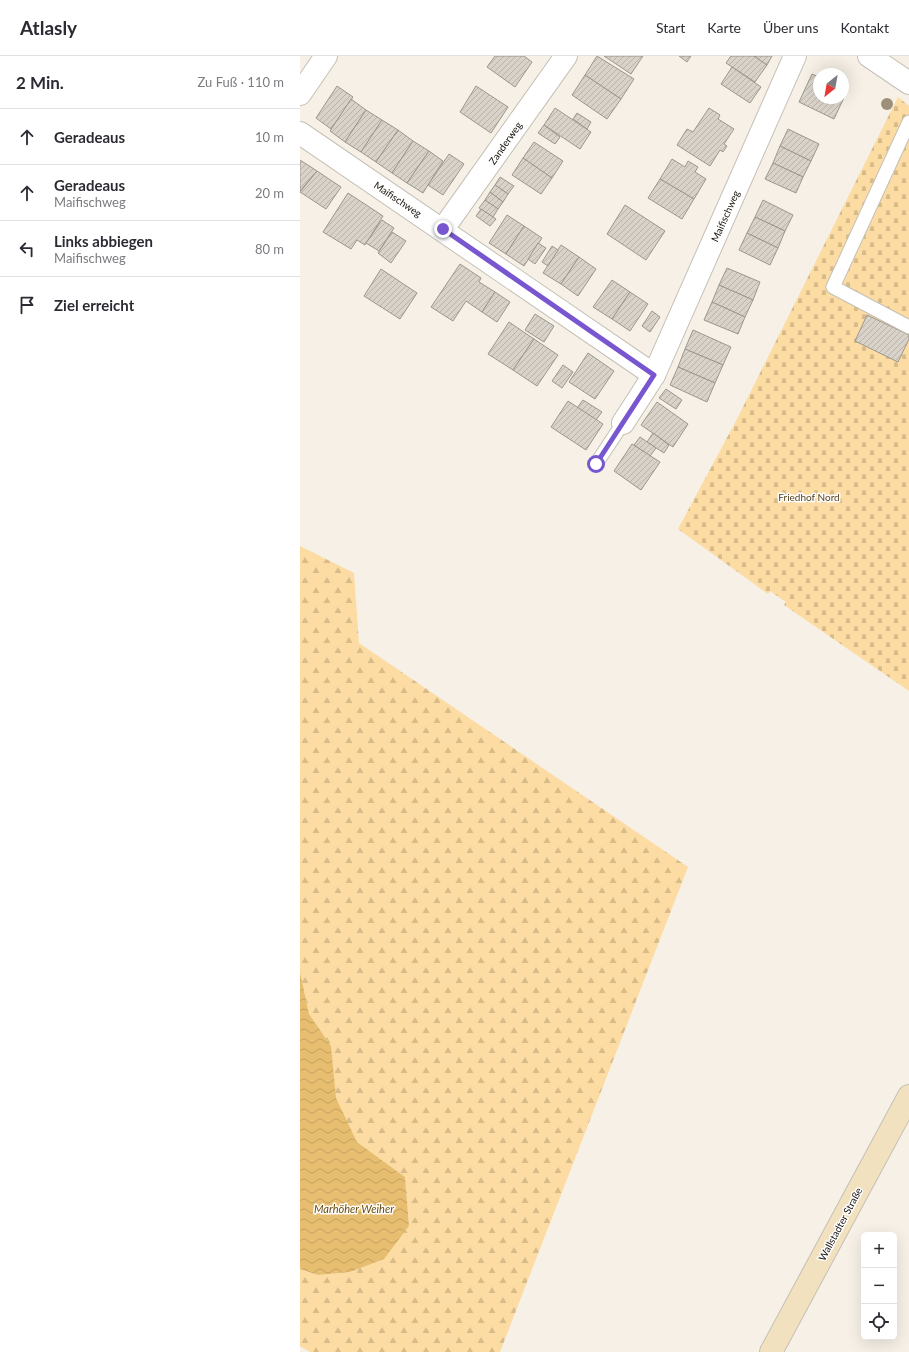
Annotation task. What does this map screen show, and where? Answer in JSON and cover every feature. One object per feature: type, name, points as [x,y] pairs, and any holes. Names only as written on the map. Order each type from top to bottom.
[{"type":"main road","name":"Wallstadter Straße","points":[[771,1352],[909,1096]]},
{"type":"street","points":[[300,94],[326,56]]},
{"type":"street","name":"Zanderweg","points":[[443,229],[566,56]]},
{"type":"street","name":"Maifischweg","points":[[623,423],[654,375],[795,56]]},
{"type":"street","points":[[869,56],[909,83]]},
{"type":"street","name":"Maifischweg","points":[[300,133],[443,229],[654,375]]},
{"type":"lane","points":[[909,122],[833,287],[909,327]]},
{"type":"lane","points":[[596,464],[623,423]]},
{"type":"green space","name":"Friedhof Nord","points":[[898,97],[909,106],[909,691],[784,605],[786,602],[770,591],[768,594],[678,529],[737,419]]},
{"type":"green space","points":[[300,546],[354,573],[359,643],[688,867],[500,1352],[310,1352],[300,1346],[300,1269],[318,1275],[350,1272],[383,1259],[409,1226],[405,1177],[357,1142],[335,1098],[331,1047],[309,1014],[300,972]]},
{"type":"water","name":"Marhöher Weiher","points":[[300,972],[309,1014],[331,1046],[336,1098],[357,1142],[405,1177],[409,1226],[384,1259],[350,1272],[318,1275],[300,1269]]},
{"type":"building","points":[[495,56],[524,56],[532,62],[515,87],[487,67]]},
{"type":"building","points":[[597,56],[634,79],[621,99],[585,75]]},
{"type":"building","points":[[604,56],[643,56],[631,74]]},
{"type":"building","points":[[679,56],[691,56],[687,62]]},
{"type":"building","points":[[731,56],[754,56],[767,65],[755,82],[726,63]]},
{"type":"building","points":[[754,56],[772,56],[767,65]]},
{"type":"building","points":[[732,67],[761,87],[750,103],[721,84]]},
{"type":"building","points":[[812,74],[813,104],[841,104],[834,119],[799,102]]},
{"type":"building","points":[[585,75],[621,99],[607,119],[572,95]]},
{"type":"building","points":[[337,86],[353,97],[331,129],[316,118]]},
{"type":"building","points":[[476,86],[508,107],[491,133],[460,112]]},
{"type":"building","points":[[351,99],[366,110],[345,142],[330,131]]},
{"type":"building","points":[[555,108],[591,132],[580,149],[544,125]]},
{"type":"building","points":[[709,108],[720,115],[718,119],[734,129],[724,144],[727,146],[723,152],[720,150],[710,166],[677,145],[687,129],[693,132]]},
{"type":"building","points":[[366,110],[382,120],[361,152],[345,142]]},
{"type":"building","points":[[577,113],[591,122],[587,129],[573,119]]},
{"type":"building","points":[[382,120],[398,130],[376,162],[361,152]]},
{"type":"building","points":[[544,125],[560,137],[555,144],[538,133]]},
{"type":"building","points":[[788,129],[819,144],[811,161],[780,146]]},
{"type":"building","points":[[398,130],[413,141],[392,173],[376,162]]},
{"type":"building","points":[[413,141],[429,151],[407,183],[392,173]]},
{"type":"building","points":[[534,142],[563,161],[552,178],[523,158]]},
{"type":"building","points":[[780,146],[811,161],[803,177],[773,163]]},
{"type":"building","points":[[429,151],[443,161],[423,193],[407,183]]},
{"type":"building","points":[[449,154],[464,164],[443,195],[428,185]]},
{"type":"building","points":[[523,158],[552,178],[541,194],[512,175]]},
{"type":"building","points":[[672,159],[685,167],[688,161],[698,167],[695,172],[706,179],[694,199],[660,179]]},
{"type":"building","points":[[300,160],[317,171],[300,191]]},
{"type":"building","points":[[773,163],[803,177],[796,193],[765,179]]},
{"type":"building","points":[[317,171],[341,187],[326,209],[300,192]]},
{"type":"building","points":[[500,177],[514,186],[508,194],[495,185]]},
{"type":"building","points":[[660,179],[694,199],[682,219],[648,198]]},
{"type":"building","points":[[495,185],[508,194],[503,202],[490,192]]},
{"type":"building","points":[[490,192],[503,202],[498,209],[485,200]]},
{"type":"building","points":[[348,193],[383,216],[365,245],[357,240],[351,249],[323,232]]},
{"type":"building","points":[[485,200],[498,209],[493,217],[479,208]]},
{"type":"building","points":[[763,200],[793,215],[785,231],[755,217]]},
{"type":"building","points":[[625,205],[665,231],[646,260],[607,234]]},
{"type":"building","points":[[481,209],[496,219],[490,226],[476,216]]},
{"type":"building","points":[[507,215],[524,226],[506,254],[489,243]]},
{"type":"building","points":[[755,217],[785,231],[778,248],[747,233]]},
{"type":"building","points":[[382,220],[394,228],[379,251],[366,243]]},
{"type":"building","points":[[524,226],[542,238],[524,266],[506,254]]},
{"type":"building","points":[[392,232],[406,241],[391,263],[378,253]]},
{"type":"building","points":[[747,233],[778,248],[770,265],[739,250]]},
{"type":"building","points":[[538,243],[546,248],[535,264],[528,259]]},
{"type":"building","points":[[561,245],[579,257],[561,284],[543,273]]},
{"type":"building","points":[[552,246],[558,250],[548,266],[542,262]]},
{"type":"building","points":[[579,257],[596,269],[578,296],[561,284]]},
{"type":"building","points":[[460,264],[481,278],[479,282],[495,292],[482,312],[466,301],[453,321],[431,307]]},
{"type":"building","points":[[727,268],[760,282],[753,300],[719,285]]},
{"type":"building","points":[[381,269],[417,293],[400,319],[364,296]]},
{"type":"building","points":[[612,280],[630,292],[612,319],[593,307]]},
{"type":"building","points":[[719,285],[753,300],[745,317],[712,302]]},
{"type":"building","points":[[495,292],[510,302],[497,322],[482,312]]},
{"type":"building","points":[[630,292],[648,304],[630,331],[612,319]]},
{"type":"building","points":[[712,302],[745,317],[738,334],[704,320]]},
{"type":"building","points":[[652,311],[660,317],[650,332],[642,326]]},
{"type":"building","points":[[535,314],[554,326],[544,342],[525,330]]},
{"type":"building","points":[[867,315],[909,335],[909,339],[898,362],[855,341]]},
{"type":"building","points":[[509,322],[534,339],[513,370],[488,354]]},
{"type":"building","points":[[693,330],[731,347],[723,365],[685,349]]},
{"type":"building","points":[[534,339],[558,355],[537,386],[513,370]]},
{"type":"building","points":[[685,349],[723,365],[715,383],[678,367]]},
{"type":"building","points":[[588,353],[614,371],[595,399],[569,382]]},
{"type":"building","points":[[563,365],[573,372],[562,388],[552,381]]},
{"type":"building","points":[[678,367],[715,383],[707,402],[670,385]]},
{"type":"building","points":[[666,389],[682,400],[676,409],[659,398]]},
{"type":"building","points":[[583,400],[602,412],[596,420],[577,408]]},
{"type":"building","points":[[568,401],[603,424],[586,450],[551,427]]},
{"type":"building","points":[[657,402],[688,424],[673,447],[641,425]]},
{"type":"building","points":[[653,433],[669,445],[664,453],[647,442]]},
{"type":"building","points":[[640,437],[656,448],[650,456],[634,445]]},
{"type":"building","points":[[632,444],[660,462],[641,490],[614,471]]},
{"type":"route","points":[[443,229],[654,375],[596,464]]}]
